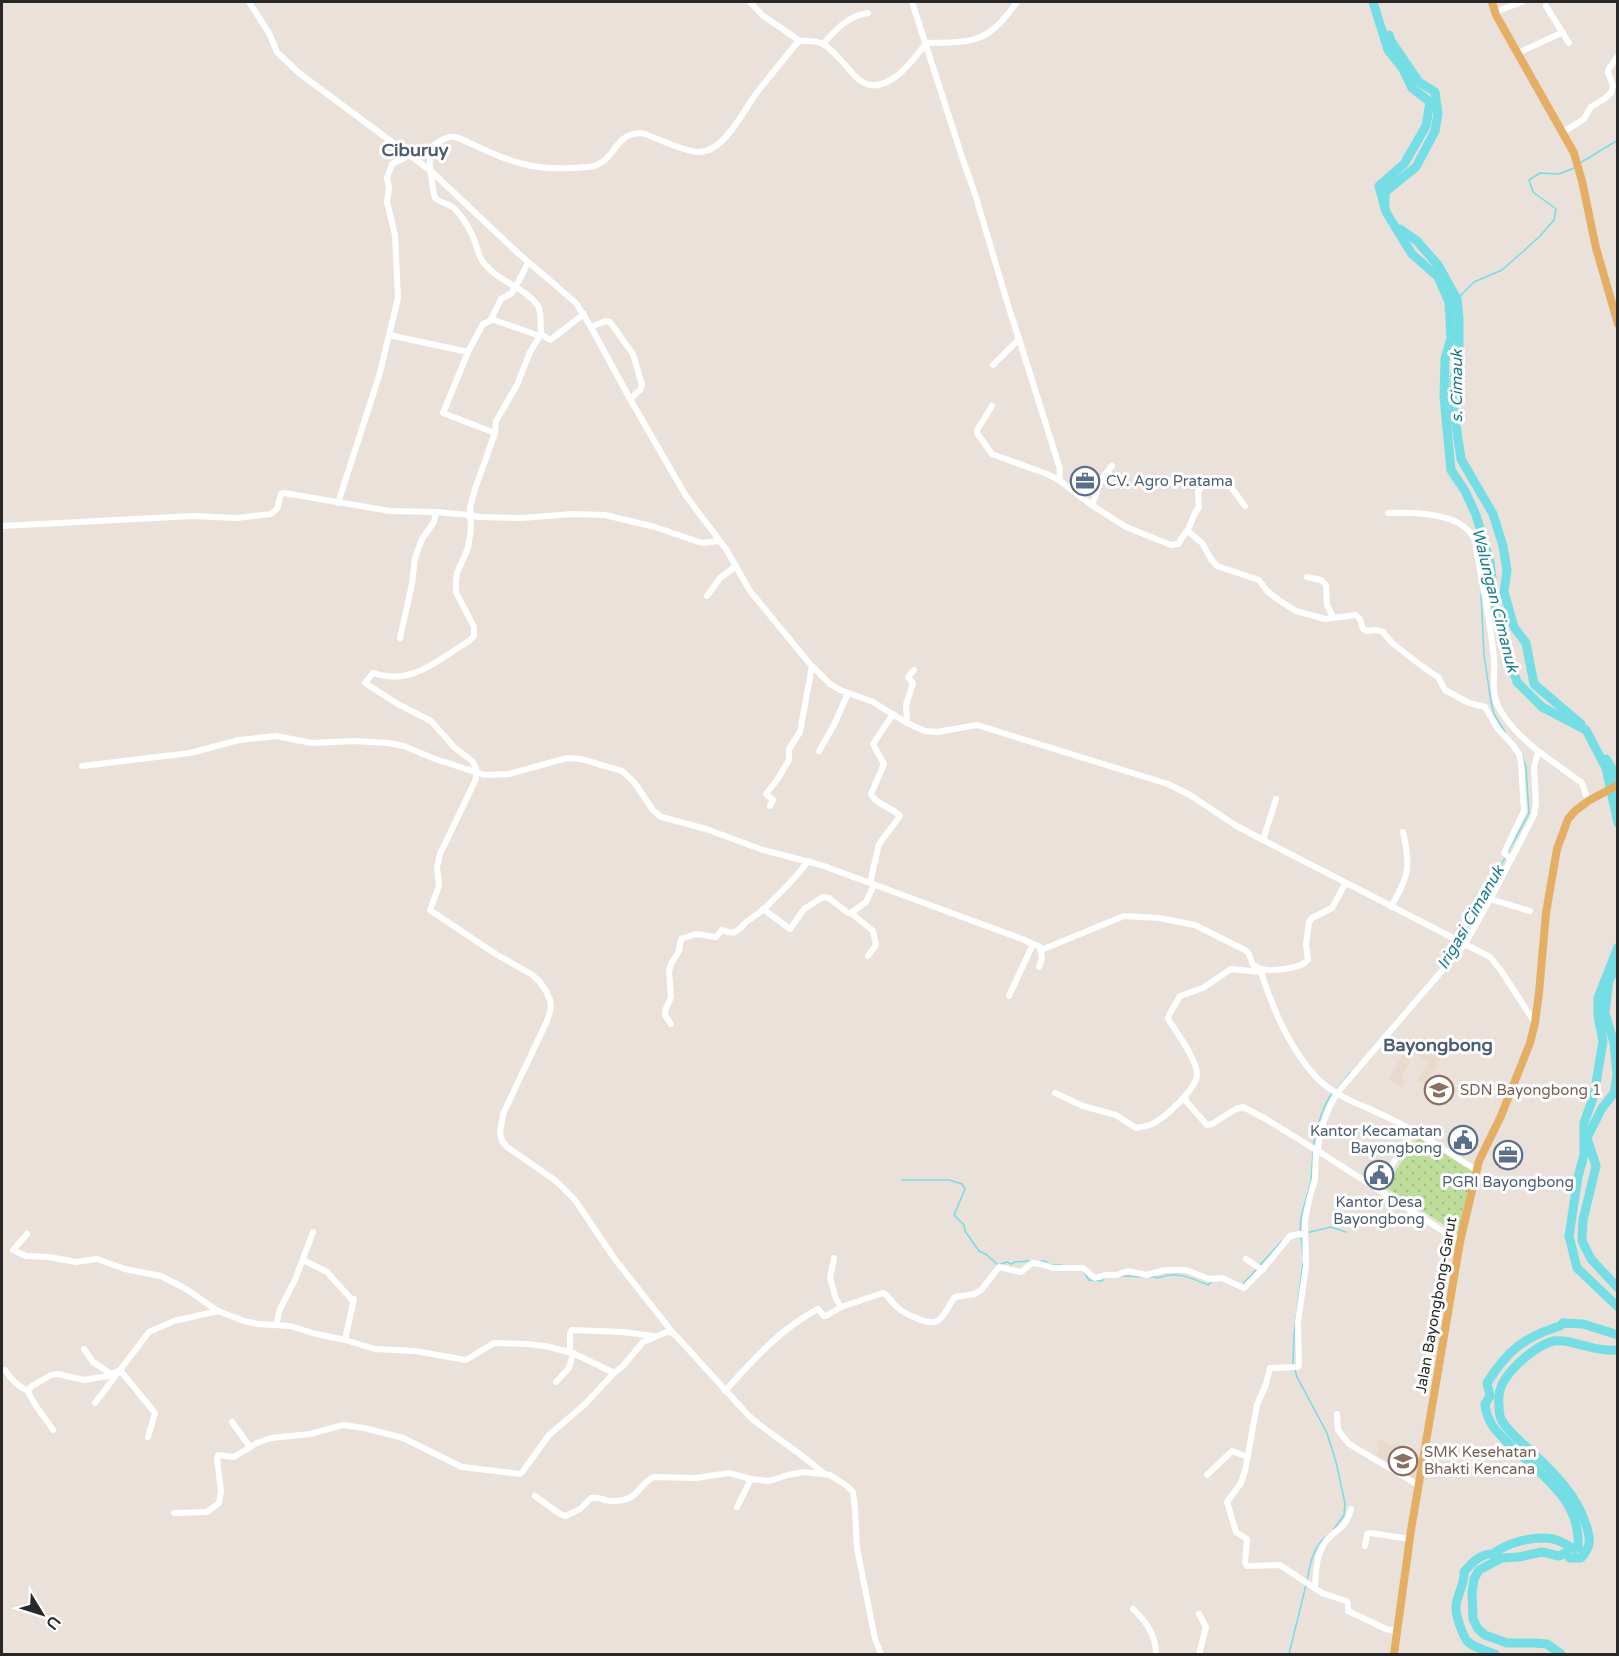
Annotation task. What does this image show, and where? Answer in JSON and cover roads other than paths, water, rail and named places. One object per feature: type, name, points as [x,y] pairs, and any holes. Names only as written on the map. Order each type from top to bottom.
[{"type":"main road","points":[[1492,2],[1495,12],[1574,153],[1594,242],[1617,324]]},
{"type":"main road","name":"Jalan Bayongbong-Garut","points":[[1394,1654],[1418,1485],[1460,1242],[1476,1170],[1484,1148],[1501,1116],[1530,1043],[1535,1023],[1546,913],[1557,849],[1568,819],[1592,799],[1617,784]]},
{"type":"street","points":[[249,2],[281,57],[308,81],[430,171],[576,303],[686,496],[736,566],[750,591],[812,666],[834,687],[873,702],[925,731],[937,732],[977,725],[1158,781],[1190,795],[1235,825],[1345,884],[1486,954],[1493,960],[1535,1023]]},
{"type":"street","points":[[750,2],[762,15],[800,41],[823,44],[861,81],[878,85],[902,73],[926,43],[962,42],[984,36],[996,27],[1017,2]]},
{"type":"street","points":[[912,2],[975,194],[1061,472],[1059,480]]},
{"type":"street","points":[[1495,12],[1522,2]]},
{"type":"street","points":[[1546,6],[1569,43]]},
{"type":"street","points":[[823,44],[846,20],[868,12]]},
{"type":"street","points":[[1518,53],[1563,32]]},
{"type":"street","points":[[800,41],[757,93],[726,136],[706,152],[689,151],[642,133],[622,138],[608,158],[590,167],[530,166],[453,137],[440,141],[431,148],[430,171],[435,198],[456,210],[467,225],[483,262],[495,274],[529,297],[539,308],[540,335],[530,352],[517,385],[496,421],[495,433],[470,507],[468,548],[457,573],[456,592],[474,627],[474,636],[424,669],[404,676],[373,673],[365,683],[396,703],[431,721],[454,747],[472,761],[476,768],[477,773],[469,795],[440,854],[438,886],[430,910],[494,953],[531,974],[546,991],[550,1000],[551,1008],[547,1021],[503,1114],[500,1133],[502,1141],[507,1147],[556,1181],[575,1200],[614,1258],[672,1333],[725,1391],[760,1426],[809,1460],[824,1474]]},
{"type":"street","points":[[1563,132],[1584,119],[1591,107],[1611,93],[1613,86],[1608,72],[1617,56]]},
{"type":"street","points":[[338,503],[376,385],[397,302],[395,235],[387,202],[387,179],[392,164],[408,156]]},
{"type":"street","points":[[495,433],[443,413],[468,351],[483,324],[491,319],[501,299],[511,294],[528,262]]},
{"type":"street","points":[[491,319],[550,340],[584,314]]},
{"type":"street","points":[[591,327],[606,321],[610,322],[633,354],[642,385],[630,399]]},
{"type":"street","points":[[389,335],[468,351]]},
{"type":"street","points":[[993,365],[1019,339]]},
{"type":"street","points":[[992,406],[977,430],[990,452],[1059,480],[1092,506],[1126,527],[1171,545],[1178,544],[1187,532],[1200,504],[1198,492],[1204,482],[1213,486],[1220,482],[1227,482],[1245,506]]},
{"type":"street","points":[[1092,506],[1102,478],[1112,466]]},
{"type":"street","points":[[2,526],[193,516],[237,518],[271,514],[277,509],[281,494],[284,493],[390,511],[436,512],[488,518],[572,514],[605,515],[655,527],[702,543],[719,541]]},
{"type":"street","points":[[400,638],[412,584],[415,558],[434,522],[436,512]]},
{"type":"street","points":[[1388,513],[1414,512],[1439,515],[1472,534],[1492,641],[1496,699],[1492,707],[1496,727],[1519,754],[1524,811],[1490,899],[1463,944],[1334,1091],[1315,1149],[1315,1179],[1305,1220],[1306,1266],[1298,1322],[1300,1361],[1298,1367],[1270,1368],[1257,1405],[1241,1482],[1227,1502],[1236,1532],[1247,1539],[1245,1564],[1247,1566],[1280,1565],[1322,1593],[1346,1601],[1348,1611],[1386,1629],[1396,1631]]},
{"type":"street","points":[[1187,532],[1202,543],[1217,566],[1259,580],[1270,593],[1296,611],[1325,618],[1356,615],[1366,631],[1383,632],[1392,643],[1423,668],[1438,676],[1445,690],[1469,703],[1492,707],[1538,752],[1582,783],[1592,799]]},
{"type":"street","points":[[707,596],[720,578],[736,566]]},
{"type":"street","points":[[1307,577],[1318,579],[1326,585],[1327,605],[1333,617]]},
{"type":"street","points":[[771,806],[773,800],[766,794],[789,760],[789,749],[800,732],[812,666]]},
{"type":"street","points":[[908,723],[906,705],[913,683],[908,677],[914,670]]},
{"type":"street","points":[[819,751],[848,693]]},
{"type":"street","points":[[851,913],[866,902],[872,884],[879,844],[900,816],[874,800],[871,794],[884,764],[873,744],[893,714]]},
{"type":"street","points":[[82,766],[190,753],[239,740],[276,736],[312,743],[355,741],[388,743],[409,748],[477,773],[490,775],[508,774],[567,758],[591,761],[622,771],[634,782],[653,810],[661,817],[706,829],[763,850],[821,865],[1033,944],[1041,950],[1042,959],[1039,967]]},
{"type":"street","points":[[1508,857],[1534,815],[1536,802],[1534,767],[1538,752]]},
{"type":"street","points":[[1263,840],[1276,800]]},
{"type":"street","points":[[1391,907],[1405,881],[1408,860],[1403,832]]},
{"type":"street","points":[[671,1024],[665,1015],[671,997],[669,969],[679,951],[680,940],[696,934],[716,937],[722,930],[734,933],[786,888],[808,861]]},
{"type":"street","points":[[1055,1093],[1083,1106],[1116,1115],[1136,1128],[1155,1122],[1185,1098],[1196,1078],[1194,1062],[1168,1019],[1168,1015],[1181,995],[1203,988],[1231,969],[1262,971],[1292,968],[1305,964],[1308,960],[1306,945],[1309,922],[1312,918],[1332,908],[1345,884]]},
{"type":"street","points":[[763,909],[789,929],[804,909],[823,897],[829,898],[873,932],[876,945],[868,956]]},
{"type":"street","points":[[1490,899],[1530,910]]},
{"type":"street","points":[[1041,950],[1124,916],[1159,918],[1199,926],[1249,954],[1253,965],[1262,971],[1272,1004],[1292,1044],[1313,1072],[1334,1091],[1391,1118],[1476,1170]]},
{"type":"street","points":[[1009,996],[1033,944]]},
{"type":"street","points":[[1185,1098],[1207,1125],[1212,1125],[1243,1107],[1266,1119],[1460,1242]]},
{"type":"street","points":[[1377,1189],[1413,1131]]},
{"type":"street","points":[[276,1325],[280,1309],[291,1290],[313,1232]]},
{"type":"street","points":[[725,1391],[748,1365],[790,1326],[818,1309],[826,1317],[841,1307],[883,1293],[901,1310],[912,1316],[935,1322],[955,1297],[975,1294],[982,1289],[999,1267],[1021,1272],[1032,1263],[1053,1268],[1083,1268],[1095,1278],[1128,1271],[1146,1275],[1168,1270],[1186,1270],[1209,1279],[1222,1278],[1244,1288],[1290,1236],[1304,1233]]},
{"type":"street","points":[[27,1234],[13,1250],[26,1256],[49,1257],[75,1262],[97,1259],[125,1269],[161,1276],[186,1289],[218,1311],[244,1321],[290,1326],[375,1349],[415,1351],[466,1360],[471,1359],[490,1345],[499,1343],[544,1346],[572,1353],[614,1373]]},
{"type":"street","points":[[834,1258],[830,1278],[836,1299],[841,1307]]},
{"type":"street","points":[[1246,1259],[1262,1270]]},
{"type":"street","points":[[303,1260],[327,1272],[354,1298],[345,1340]]},
{"type":"street","points":[[95,1403],[149,1332],[174,1321],[218,1311]]},
{"type":"street","points":[[556,1382],[569,1368],[572,1353],[570,1333],[573,1330],[654,1336]]},
{"type":"street","points":[[174,1513],[202,1513],[215,1507],[221,1499],[217,1457],[219,1455],[236,1456],[271,1438],[310,1434],[340,1425],[403,1438],[462,1467],[520,1474],[552,1432],[584,1405],[623,1366],[643,1342],[654,1336],[667,1332],[672,1333]]},
{"type":"street","points":[[84,1349],[93,1362],[111,1374]]},
{"type":"street","points":[[5,1370],[11,1380],[28,1391],[31,1400],[53,1430]]},
{"type":"street","points":[[28,1391],[32,1386],[51,1375],[58,1374],[84,1380],[120,1371]]},
{"type":"street","points":[[120,1371],[155,1413],[148,1437]]},
{"type":"street","points":[[1338,1414],[1338,1430],[1349,1444],[1418,1485]]},
{"type":"street","points":[[232,1422],[250,1447]]},
{"type":"street","points":[[1207,1475],[1232,1451],[1248,1457]]},
{"type":"street","points":[[536,1496],[566,1516],[580,1509],[591,1498],[608,1501],[629,1498],[654,1477],[702,1478],[729,1473],[769,1481],[804,1472],[836,1478],[853,1492],[857,1548],[875,1639],[881,1654]]},
{"type":"street","points":[[737,1508],[752,1479]]},
{"type":"street","points":[[1313,1586],[1321,1550],[1329,1537],[1347,1522],[1351,1509]]},
{"type":"street","points":[[1365,1546],[1367,1534],[1370,1533],[1410,1539]]},
{"type":"street","points":[[1133,1609],[1144,1619],[1155,1642],[1156,1654]]},
{"type":"street","points":[[1199,1614],[1206,1627],[1199,1654]]},
{"type":"waterway","name":"Walungan Cimanuk","points":[[1373,2],[1388,50],[1403,69],[1412,88],[1430,102],[1426,126],[1404,164],[1379,186],[1386,212],[1412,254],[1438,277],[1449,302],[1451,338],[1445,359],[1444,397],[1451,470],[1465,491],[1476,515],[1490,562],[1496,610],[1505,648],[1517,682],[1542,707],[1586,730],[1606,768],[1618,823]]},
{"type":"waterway","name":"s. Cimauk","points":[[1385,202],[1385,192],[1416,167],[1435,131],[1438,114],[1435,92],[1419,82],[1389,35]]},
{"type":"waterway","points":[[1580,163],[1618,140]]},
{"type":"waterway","points":[[1457,299],[1474,282],[1502,270],[1540,236],[1554,220],[1556,209],[1533,192],[1529,180],[1540,173],[1559,174],[1574,168]]},
{"type":"waterway","name":"s. Cimauk","points":[[1400,229],[1417,241],[1438,265],[1457,299],[1459,346],[1454,379],[1454,412],[1461,459],[1493,514],[1503,546],[1507,570],[1504,592],[1514,627],[1526,643],[1534,684],[1581,724]]},
{"type":"waterway","name":"Irigasi Cimanuk","points":[[1484,575],[1490,562]]},
{"type":"waterway","name":"Irigasi Cimanuk","points":[[1481,594],[1484,655],[1491,702],[1494,714],[1505,732]]},
{"type":"waterway","name":"Irigasi Cimanuk","points":[[1508,852],[1529,813],[1526,767],[1522,755]]},
{"type":"waterway","name":"s. Cimauk","points":[[1606,759],[1615,773],[1618,785]]},
{"type":"waterway","name":"Irigasi Cimanuk","points":[[1461,939],[1506,856]]},
{"type":"waterway","name":"Irigasi Cimanuk","points":[[1452,955],[1459,943]]},
{"type":"waterway","name":"Walungan Cimanuk","points":[[1618,947],[1598,998],[1598,1016],[1603,1041],[1594,1095],[1584,1123],[1584,1155],[1578,1177],[1569,1236],[1577,1268],[1618,1307]]},
{"type":"waterway","name":"s. Cimauk","points":[[1618,966],[1609,980],[1605,1013],[1614,1043],[1617,1075],[1614,1093],[1602,1108],[1587,1138],[1596,1166],[1583,1220],[1582,1241],[1591,1259],[1618,1288]]},
{"type":"waterway","name":"Irigasi Cimanuk","points":[[1337,1089],[1351,1072]]},
{"type":"waterway","name":"Irigasi Cimanuk","points":[[1313,1146],[1323,1110],[1333,1092]]},
{"type":"waterway","name":"Irigasi Cimanuk","points":[[1300,1232],[1301,1217],[1311,1182],[1313,1151]]},
{"type":"waterway","points":[[902,1180],[949,1180],[962,1184],[965,1189],[954,1215],[964,1225],[965,1231],[979,1251],[998,1265],[1007,1262],[1011,1264],[1029,1261]]},
{"type":"waterway","points":[[1306,1233],[1331,1227],[1346,1232]]},
{"type":"waterway","name":"Irigasi Cimanuk","points":[[1301,1236],[1303,1252]]},
{"type":"waterway","points":[[1259,1266],[1282,1241]]},
{"type":"waterway","points":[[1040,1261],[1045,1261],[1050,1265],[1061,1265]]},
{"type":"waterway","name":"Irigasi Cimanuk","points":[[1293,1366],[1294,1334],[1303,1263]]},
{"type":"waterway","points":[[1243,1284],[1256,1270]]},
{"type":"waterway","points":[[1084,1272],[1089,1280],[1102,1281],[1104,1279]]},
{"type":"waterway","points":[[1150,1277],[1177,1275],[1208,1285],[1212,1281]]},
{"type":"waterway","points":[[1123,1276],[1145,1277]]},
{"type":"waterway","name":"Walungan Cimanuk","points":[[1495,1654],[1468,1642],[1462,1631],[1456,1606],[1464,1572],[1480,1557],[1493,1554],[1513,1543],[1530,1539],[1553,1539],[1575,1549],[1578,1548],[1573,1515],[1566,1501],[1556,1488],[1500,1435],[1490,1422],[1485,1404],[1490,1396],[1487,1383],[1509,1354],[1526,1340],[1563,1323],[1583,1324],[1618,1335]]},
{"type":"waterway","name":"s. Cimauk","points":[[1561,1654],[1547,1644],[1507,1643],[1485,1635],[1478,1629],[1473,1619],[1472,1592],[1474,1579],[1479,1570],[1502,1558],[1542,1552],[1559,1556],[1565,1553],[1570,1558],[1581,1558],[1589,1543],[1588,1530],[1571,1494],[1504,1424],[1499,1412],[1499,1395],[1504,1381],[1513,1369],[1543,1345],[1562,1341],[1598,1349],[1618,1350]]},
{"type":"waterway","name":"Irigasi Cimanuk","points":[[1295,1370],[1327,1433],[1336,1462],[1345,1503],[1344,1515],[1334,1529]]},
{"type":"waterway","name":"Irigasi Cimanuk","points":[[1307,1580],[1315,1551],[1326,1537]]},
{"type":"waterway","name":"Irigasi Cimanuk","points":[[1289,1654],[1306,1585]]},
{"type":"place","name":"CV. Agro Pratama","points":[[1085,481]]},
{"type":"place","name":"SDN Bayongbong 1","points":[[1439,1090]]},
{"type":"place","name":"Kantor Kecamatan Bayongbong","points":[[1463,1140]]},
{"type":"place","name":"PGRI Bayongbong","points":[[1508,1155]]},
{"type":"place","name":"Kantor Desa Bayongbong","points":[[1379,1175]]},
{"type":"place","name":"SMK Kesehatan Bhakti Kencana","points":[[1403,1461]]},
{"type":"district","name":"Ciburuy","points":[[415,150]]},
{"type":"district","name":"Bayongbong","points":[[1438,1045]]}]
